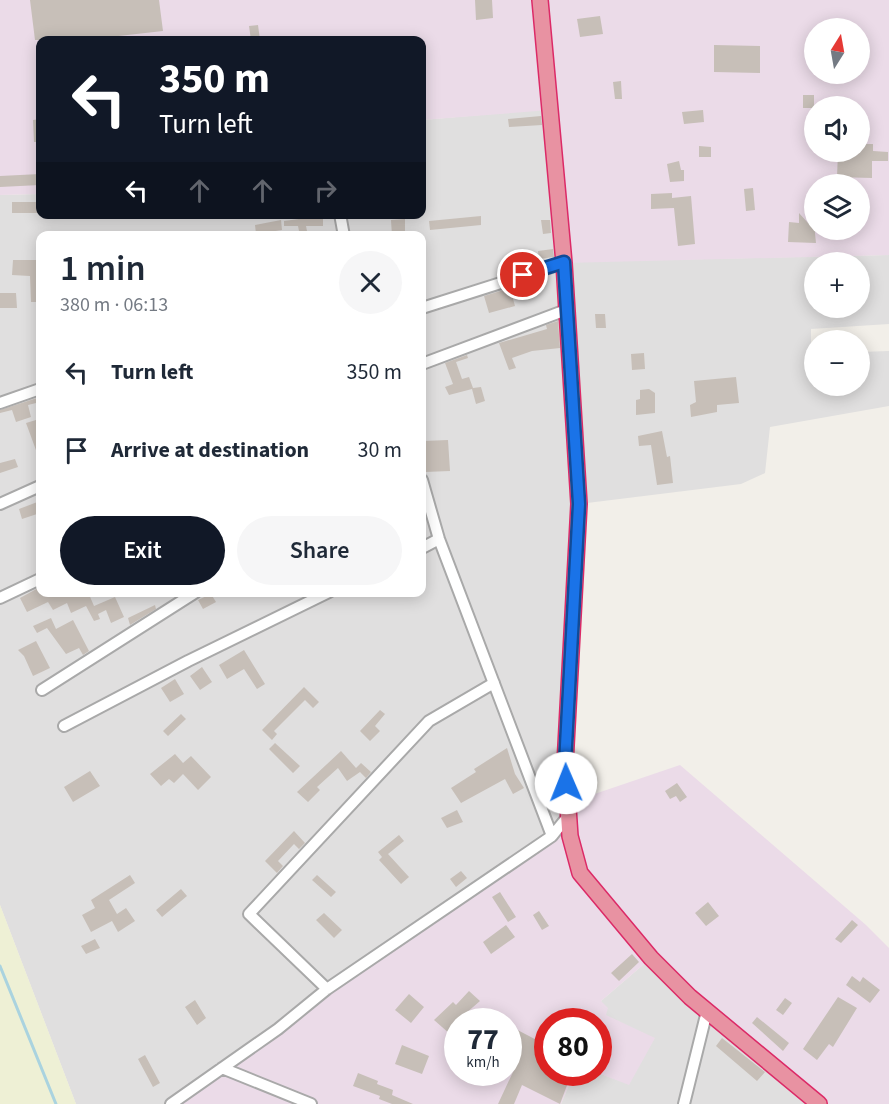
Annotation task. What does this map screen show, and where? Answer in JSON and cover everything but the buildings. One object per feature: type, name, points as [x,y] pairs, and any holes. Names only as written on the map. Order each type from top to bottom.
[{"type":"highway","points":[[540,0],[564,262],[579,504],[565,764],[570,836],[580,873],[651,958],[706,1011],[819,1104]]},
{"type":"street","points":[[426,307],[564,262]]},
{"type":"street","points":[[426,362],[566,310]]},
{"type":"street","points":[[0,403],[36,391]]},
{"type":"street","points":[[0,504],[36,488]]},
{"type":"street","points":[[426,494],[440,539],[552,836]]},
{"type":"street","points":[[426,546],[440,539]]},
{"type":"street","points":[[0,598],[36,581]]},
{"type":"street","points":[[42,690],[188,597]]},
{"type":"street","points":[[64,726],[188,661],[319,597]]},
{"type":"street","points":[[327,989],[249,914],[429,721],[494,683]]},
{"type":"street","points":[[171,1104],[278,1029],[327,989],[552,836],[568,816]]},
{"type":"street","points":[[684,1104],[706,1011]]},
{"type":"street","points":[[222,1068],[311,1104]]},
{"type":"shaded area","points":[[0,0],[889,0],[889,255],[870,255],[870,252],[804,252],[804,257],[564,263],[550,110],[426,120],[426,36],[36,36],[36,194],[0,195]]},
{"type":"shaded area","points":[[550,109],[564,262],[804,257],[804,318],[870,318],[870,255],[889,255],[889,324],[804,330],[804,396],[870,396],[870,352],[889,351],[889,406],[770,427],[765,473],[741,484],[579,504],[568,816],[552,836],[171,1104],[76,1104],[0,905],[0,195],[36,194],[36,219],[426,219],[426,120]]},
{"type":"shaded area","points":[[680,765],[866,925],[889,948],[889,1104],[819,1104],[651,958],[601,1001],[608,1008],[534,1008],[534,1086],[569,1086],[561,1104],[171,1104],[552,836],[568,803]]},
{"type":"shaded area","points":[[651,958],[819,1104],[561,1104],[569,1086],[612,1086],[612,1078],[629,1084],[612,1034],[612,1008],[603,1008],[601,1001]]},
{"type":"shaded area","points":[[612,1018],[655,1038],[629,1085],[612,1078]]},
{"type":"green space","points":[[0,905],[76,1104],[0,1104]]},
{"type":"waterway","points":[[0,966],[56,1104]]},
{"type":"route","points":[[523,275],[564,262],[579,504],[565,764],[566,783]]}]
